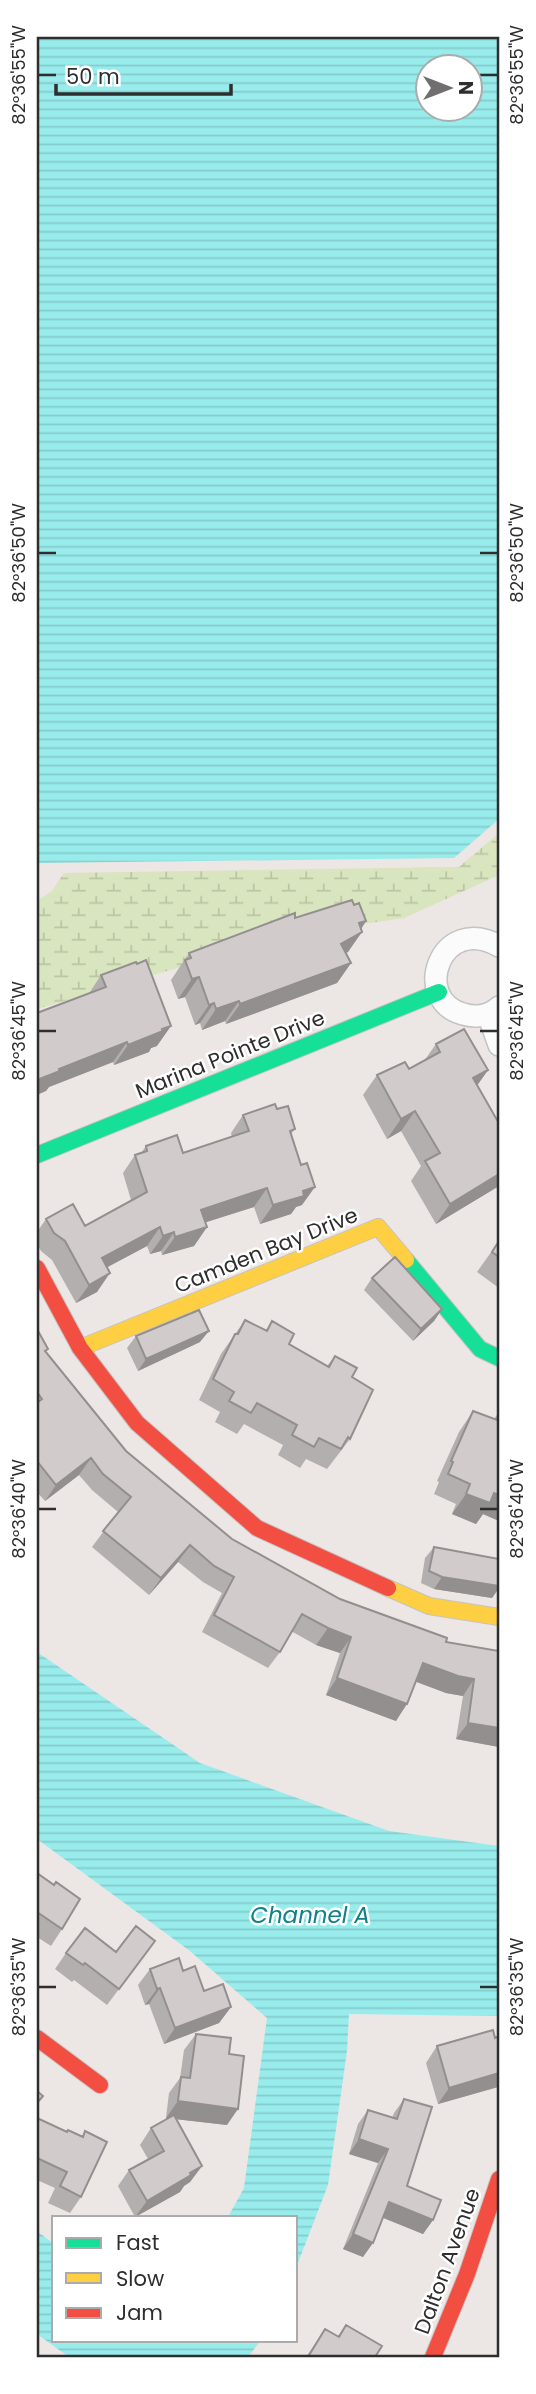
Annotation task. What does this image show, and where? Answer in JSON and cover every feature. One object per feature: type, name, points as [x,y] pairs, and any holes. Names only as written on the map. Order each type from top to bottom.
[{"type":"street","points":[[499,946],[487,939],[474,937],[461,940],[449,947],[436,970],[439,992],[447,1006],[470,1016],[494,1011],[499,1045]]},
{"type":"street","name":"Marina Pointe Drive","points":[[37,1154],[439,992]]},
{"type":"street","name":"Camden Bay Drive","points":[[80,1348],[379,1227],[480,1349],[499,1358]]},
{"type":"street","points":[[37,1268],[80,1348],[136,1423],[257,1528],[429,1606],[499,1617]]},
{"type":"street","points":[[37,2038],[100,2085]]},
{"type":"street","name":"Dalton Avenue","points":[[433,2357],[467,2274],[499,2179]]},
{"type":"green space","points":[[499,833],[499,875],[404,918],[290,935],[37,1009],[37,901],[52,891],[64,873],[459,867]]},
{"type":"water","points":[[37,37],[499,37],[499,819],[454,858],[37,863]]},
{"type":"water","name":"Channel A","points":[[37,1652],[200,1763],[389,1831],[499,1846],[499,2016],[349,2014],[347,2051],[328,2185],[298,2263],[298,2216],[229,2216],[244,2188],[267,2018],[190,1951],[37,1839]]},
{"type":"water","points":[[37,2231],[52,2242],[52,2342],[259,2342],[248,2357],[69,2357],[37,2334]]},
{"type":"building","points":[[352,900],[354,905],[359,903],[366,921],[359,923],[362,932],[341,944],[351,963],[240,1004],[239,1001],[216,1009],[214,1003],[209,1005],[199,977],[192,979],[185,960],[191,958],[189,953],[295,913],[295,918]]},
{"type":"building","points":[[146,960],[171,1026],[37,1080],[37,1013],[106,987],[101,975]]},
{"type":"building","points":[[464,1029],[488,1070],[473,1078],[497,1120],[499,1119],[499,1174],[450,1204],[425,1161],[440,1153],[415,1111],[401,1119],[377,1075],[405,1062],[409,1069],[440,1052],[436,1044]]},
{"type":"building","points":[[275,1104],[277,1109],[288,1106],[295,1129],[290,1131],[301,1165],[307,1163],[315,1187],[303,1191],[304,1196],[273,1205],[267,1188],[201,1210],[207,1227],[175,1237],[174,1232],[163,1236],[160,1227],[102,1258],[110,1273],[89,1285],[65,1241],[54,1233],[46,1219],[73,1204],[85,1226],[147,1192],[135,1155],[147,1151],[146,1146],[177,1135],[183,1153],[249,1131],[243,1115]]},
{"type":"building","points":[[499,1241],[499,1257],[492,1252]]},
{"type":"building","points":[[395,1257],[442,1309],[421,1329],[372,1278]]},
{"type":"building","points":[[199,1310],[209,1331],[146,1359],[136,1336]]},
{"type":"building","points":[[245,1320],[267,1331],[272,1321],[294,1334],[289,1344],[329,1367],[335,1356],[357,1368],[352,1377],[373,1390],[350,1439],[348,1437],[341,1449],[319,1438],[314,1447],[292,1435],[297,1425],[257,1403],[251,1413],[229,1401],[234,1392],[213,1379],[235,1334],[238,1334]]},
{"type":"building","points":[[37,1329],[48,1349],[45,1351],[126,1451],[232,1539],[340,1599],[447,1638],[446,1642],[499,1651],[499,1728],[468,1723],[474,1679],[423,1663],[407,1704],[337,1678],[351,1637],[302,1614],[280,1652],[214,1615],[234,1577],[214,1566],[190,1545],[161,1578],[103,1531],[131,1497],[103,1474],[91,1458],[56,1485],[37,1461],[37,1403],[42,1399],[37,1392]]},
{"type":"building","points":[[473,1411],[497,1420],[499,1413],[499,1495],[494,1493],[490,1503],[466,1494],[470,1484],[448,1474]]},
{"type":"building","points":[[434,1547],[499,1559],[499,1586],[442,1577],[429,1571]]},
{"type":"building","points":[[37,1873],[54,1885],[56,1882],[80,1899],[62,1929],[37,1912]]},
{"type":"building","points":[[136,1926],[155,1941],[119,1989],[85,1963],[83,1965],[66,1953],[85,1928],[116,1952]]},
{"type":"building","points":[[179,1958],[183,1971],[195,1966],[204,1991],[223,1984],[231,2007],[175,2028],[150,1969]]},
{"type":"building","points":[[493,2030],[495,2038],[499,2036],[499,2073],[449,2088],[437,2046]]},
{"type":"building","points":[[196,2034],[231,2038],[229,2054],[244,2056],[238,2109],[178,2101],[181,2077],[190,2078]]},
{"type":"building","points":[[37,2091],[43,2096],[37,2103]]},
{"type":"building","points":[[404,2099],[432,2107],[407,2186],[441,2200],[433,2220],[389,2202],[373,2243],[353,2234],[388,2149],[359,2139],[368,2110],[397,2119]]},
{"type":"building","points":[[174,2115],[202,2166],[147,2201],[129,2170],[164,2151],[151,2128]]},
{"type":"building","points":[[37,2118],[67,2132],[68,2130],[83,2137],[85,2131],[107,2142],[81,2197],[60,2186],[67,2172],[37,2158]]},
{"type":"building","points":[[346,2325],[382,2346],[375,2357],[308,2357],[325,2329],[339,2337]]},
{"type":"traffic: fast","points":[[37,1155],[439,992]]},
{"type":"traffic: fast","points":[[406,1260],[480,1349],[499,1358]]},
{"type":"traffic: slow","points":[[80,1348],[378,1227],[406,1260]]},
{"type":"traffic: slow","points":[[388,1588],[429,1606],[499,1617]]},
{"type":"traffic: jam","points":[[37,1268],[80,1348],[137,1423],[257,1528],[388,1588]]},
{"type":"traffic: jam","points":[[37,2038],[100,2085]]},
{"type":"traffic: jam","points":[[433,2357],[467,2274],[499,2179]]}]
